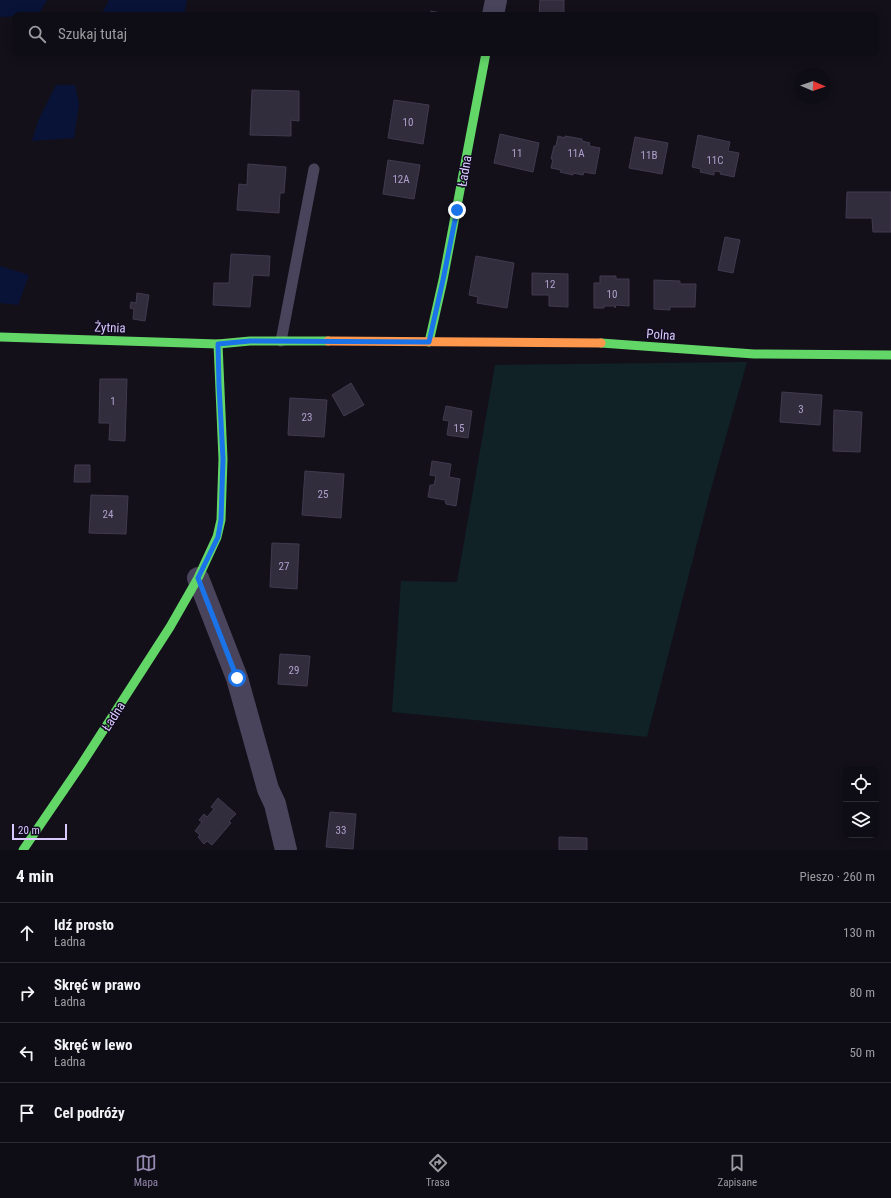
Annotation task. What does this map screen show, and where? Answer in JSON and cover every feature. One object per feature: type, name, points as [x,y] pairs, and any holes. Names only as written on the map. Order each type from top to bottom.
[{"type":"street","points":[[494,12],[496,0]]},
{"type":"street","name":"Ładna","points":[[429,342],[446,266],[485,56]]},
{"type":"street","name":"Żytnia","points":[[0,337],[218,344]]},
{"type":"street","points":[[218,344],[250,341],[429,342]]},
{"type":"street","name":"Polna","points":[[429,342],[599,343],[754,354],[891,355]]},
{"type":"street","name":"Ładna","points":[[23,850],[46,818],[170,627],[198,578],[218,537],[221,520],[223,459],[218,344]]},
{"type":"street","points":[[198,578],[237,678],[268,789],[275,804],[286,850]]},
{"type":"lane","points":[[281,341],[314,169]]},
{"type":"shaded area","points":[[747,362],[711,489],[647,737],[392,712],[401,581],[457,582],[495,365]]},
{"type":"water","points":[[0,0],[47,0],[40,12],[12,12],[12,16],[0,17]]},
{"type":"water","points":[[109,0],[187,0],[185,12],[103,12]]},
{"type":"water","points":[[56,85],[75,85],[79,104],[74,138],[32,141],[38,121]]},
{"type":"water","points":[[0,266],[29,275],[18,305],[0,303]]},
{"type":"building","points":[[540,0],[564,0],[564,12],[539,12]]},
{"type":"building","points":[[252,90],[299,91],[299,121],[291,120],[291,136],[250,135]]},
{"type":"building","points":[[394,100],[429,105],[423,144],[388,138]]},
{"type":"building","points":[[500,134],[539,143],[533,172],[494,163]]},
{"type":"building","points":[[698,135],[730,142],[728,151],[739,153],[734,177],[720,174],[721,172],[714,171],[714,175],[700,172],[701,169],[692,167]]},
{"type":"building","points":[[558,136],[582,139],[582,141],[590,143],[589,146],[600,148],[595,174],[584,172],[583,175],[573,173],[573,175],[551,168],[553,159],[551,159]]},
{"type":"building","points":[[635,137],[668,143],[662,174],[629,168]]},
{"type":"building","points":[[388,160],[420,165],[414,199],[383,194]]},
{"type":"building","points":[[248,164],[286,167],[284,193],[280,193],[279,213],[237,210],[239,184],[247,185]]},
{"type":"building","points":[[847,192],[891,192],[891,232],[873,232],[872,218],[846,218]]},
{"type":"building","points":[[725,237],[740,240],[733,273],[718,270]]},
{"type":"building","points":[[231,254],[270,256],[269,276],[253,275],[250,307],[213,305],[214,283],[229,283]]},
{"type":"building","points":[[476,256],[514,263],[507,308],[477,303],[478,297],[469,295]]},
{"type":"building","points":[[532,273],[568,274],[568,307],[549,306],[549,295],[532,295]]},
{"type":"building","points":[[600,276],[616,276],[616,279],[629,279],[629,306],[616,305],[615,308],[615,306],[604,306],[604,308],[594,308],[594,283],[600,283]]},
{"type":"building","points":[[654,280],[680,281],[680,284],[696,284],[695,307],[670,307],[670,310],[654,309]]},
{"type":"building","points":[[137,293],[149,295],[145,321],[133,319],[134,309],[130,308],[131,302],[136,303]]},
{"type":"building","points":[[100,379],[127,379],[125,441],[109,440],[110,423],[99,423]]},
{"type":"building","points":[[351,383],[364,405],[344,416],[332,395]]},
{"type":"building","points":[[782,392],[822,395],[820,425],[780,422]]},
{"type":"building","points":[[290,398],[327,400],[324,437],[288,435]]},
{"type":"building","points":[[446,406],[472,411],[468,438],[447,435],[449,421],[443,420]]},
{"type":"building","points":[[834,410],[862,412],[860,452],[833,451]]},
{"type":"building","points":[[432,461],[451,464],[449,477],[460,479],[456,506],[446,504],[445,500],[428,497],[430,485],[434,485],[436,476],[430,475]]},
{"type":"building","points":[[75,465],[90,465],[90,482],[74,482]]},
{"type":"building","points":[[305,471],[344,474],[341,518],[302,515]]},
{"type":"building","points":[[91,495],[128,496],[126,534],[89,533]]},
{"type":"building","points":[[272,543],[299,544],[297,589],[270,587]]},
{"type":"building","points":[[280,654],[310,656],[307,686],[278,684]]},
{"type":"building","points":[[218,798],[236,814],[229,821],[231,823],[212,845],[207,841],[204,844],[198,837],[200,835],[195,831],[202,822],[199,820],[204,814],[207,817],[214,809],[211,807]]},
{"type":"building","points":[[330,812],[356,814],[353,849],[326,847]]},
{"type":"building","points":[[559,837],[587,838],[587,850],[559,850]]},
{"type":"traffic: fast","points":[[429,342],[443,280],[485,56]]},
{"type":"traffic: fast","points":[[0,337],[218,344],[250,341],[328,341]]},
{"type":"traffic: fast","points":[[601,343],[754,354],[891,355]]},
{"type":"traffic: fast","points":[[23,850],[81,765],[170,627],[198,578],[217,537],[221,520],[223,459],[218,344]]},
{"type":"traffic: slow","points":[[328,341],[601,343]]},
{"type":"route","points":[[237,678],[198,578],[218,537],[221,520],[223,459],[218,344],[250,341],[429,342],[457,210]]}]
